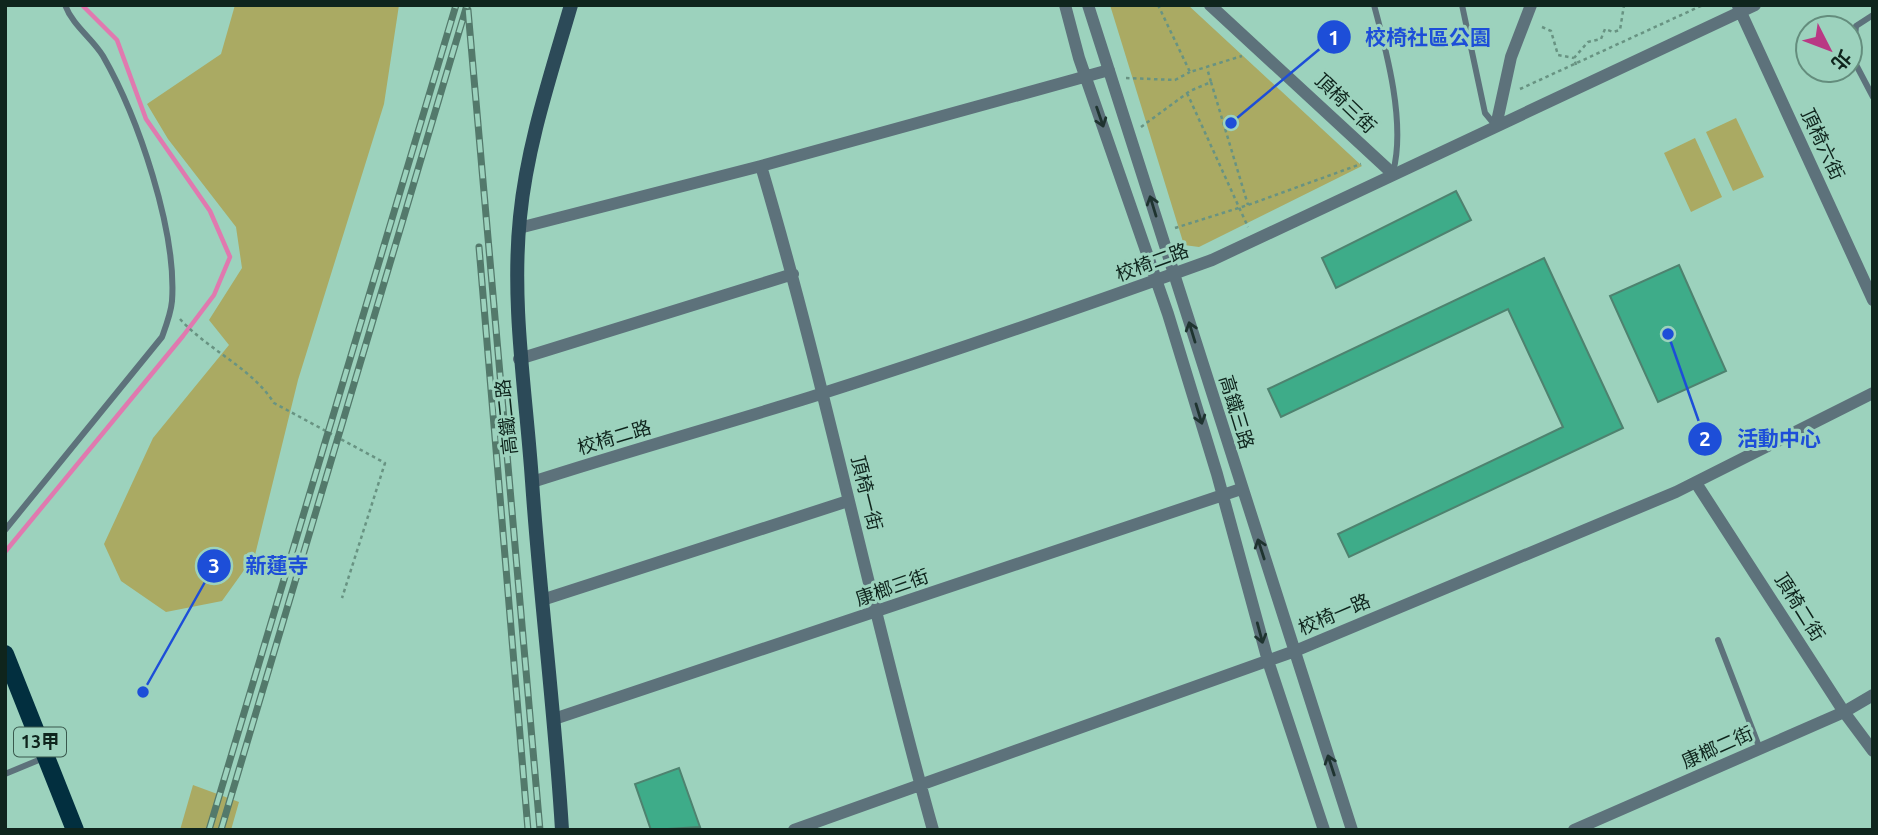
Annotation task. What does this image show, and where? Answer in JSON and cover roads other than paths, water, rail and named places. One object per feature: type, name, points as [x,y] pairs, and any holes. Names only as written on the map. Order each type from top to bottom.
[{"type":"main road","name":"13甲","points":[[5,654],[75,830]]},
{"type":"street","name":"高鐵二路","points":[[562,830],[554,719],[519,359],[519,228],[538,120],[571,5]]},
{"type":"street","name":"高鐵三路","points":[[1065,5],[1086,75],[1157,279],[1222,495],[1268,661],[1324,830]]},
{"type":"street","name":"高鐵三路","points":[[1088,5],[1352,830]]},
{"type":"street","name":"頂椅三街","points":[[1210,5],[1392,173]]},
{"type":"street","points":[[1496,126],[1511,57],[1531,5]]},
{"type":"street","name":"校椅二路","points":[[532,482],[823,393],[1106,300],[1173,271],[1212,260],[1739,9],[1755,5]]},
{"type":"street","name":"頂椅六街","points":[[1739,9],[1873,300]]},
{"type":"street","points":[[519,228],[761,166],[1109,69]]},
{"type":"street","name":"頂椅一街","points":[[761,166],[793,274],[933,830]]},
{"type":"street","points":[[519,359],[793,274]]},
{"type":"street","name":"校椅一路","points":[[794,830],[1295,651],[1696,483],[1873,393]]},
{"type":"street","name":"頂椅二街","points":[[1696,483],[1844,712],[1873,751]]},
{"type":"street","name":"康榔三街","points":[[554,719],[878,613],[1241,489]]},
{"type":"street","points":[[542,600],[848,501]]},
{"type":"street","name":"康榔二街","points":[[1574,830],[1844,712],[1873,695]]},
{"type":"lane","points":[[5,530],[162,337],[172,303],[170,239],[152,175],[103,55],[69,16],[65,5]]},
{"type":"lane","points":[[1374,5],[1390,70],[1398,153],[1392,173]]},
{"type":"lane","points":[[1462,5],[1485,113],[1496,126]]},
{"type":"lane","points":[[1873,15],[1856,26],[1853,59],[1873,97]]},
{"type":"lane","points":[[1718,640],[1760,749]]},
{"type":"lane","points":[[5,774],[46,757]]},
{"type":"waterway","points":[[5,552],[183,336],[214,295],[230,257],[210,211],[146,119],[117,40],[82,5]]},
{"type":"railway","points":[[209,830],[456,5]]},
{"type":"railway","points":[[221,830],[467,5]]},
{"type":"railway","points":[[468,10],[540,830]]},
{"type":"railway","points":[[479,247],[528,830]]},
{"type":"place","name":"校椅社區公園","points":[[1231,123]]},
{"type":"place","name":"活動中心","points":[[1668,334]]},
{"type":"place","name":"新蓮寺","points":[[143,692]]}]
